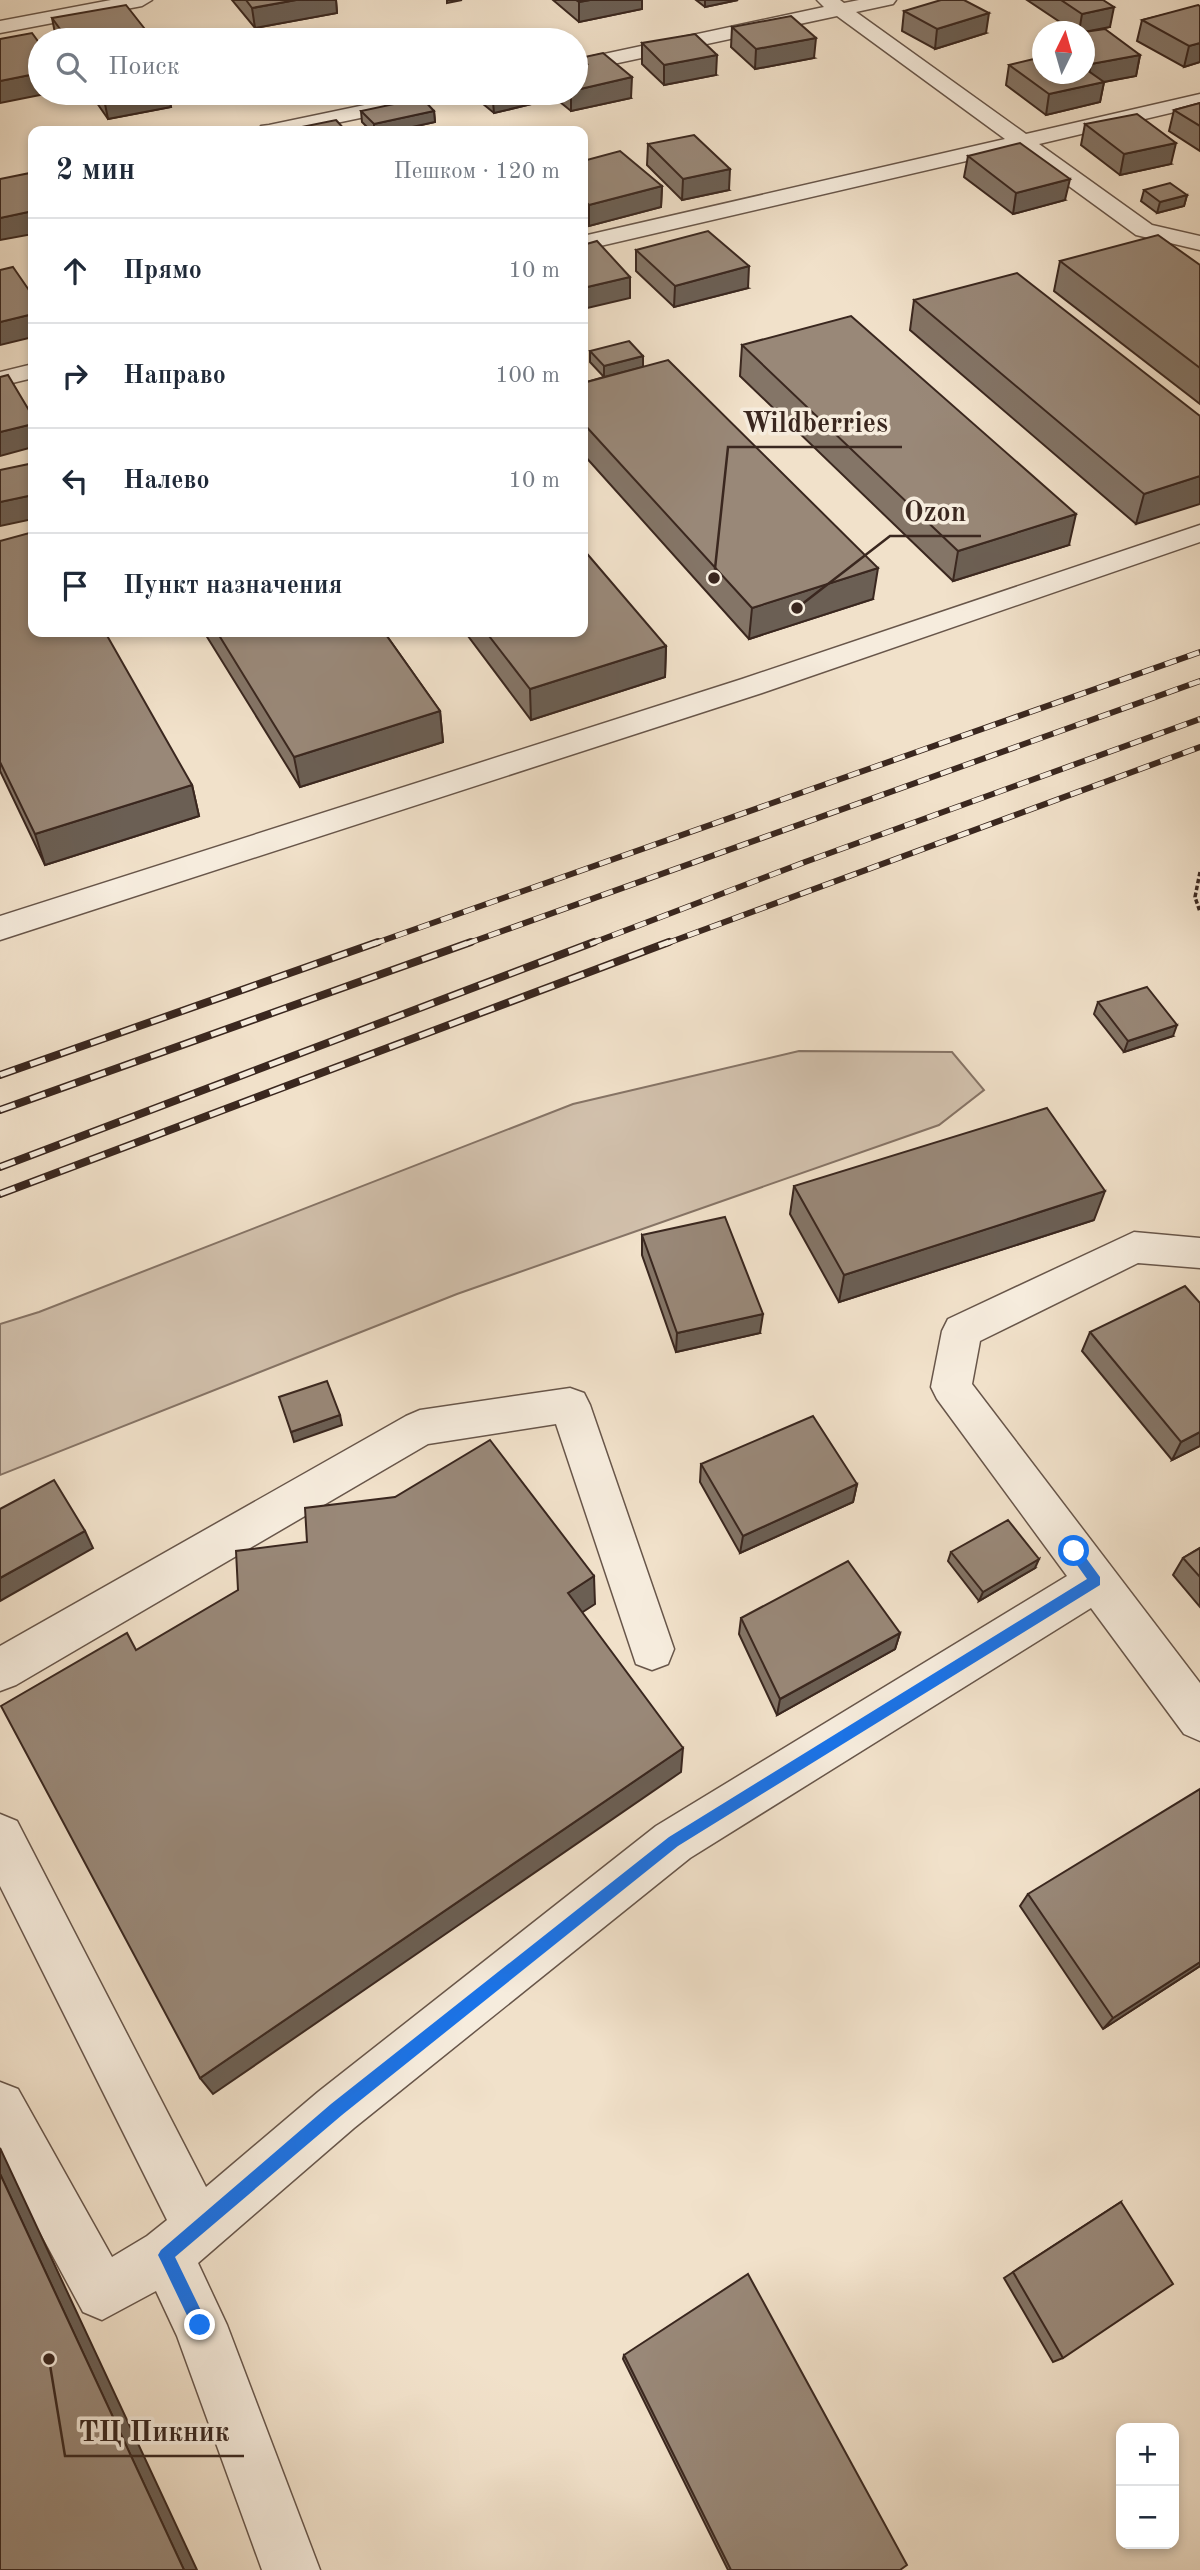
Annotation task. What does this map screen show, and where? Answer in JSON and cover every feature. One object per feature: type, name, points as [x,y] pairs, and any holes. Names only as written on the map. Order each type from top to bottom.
[{"type":"street","points":[[0,27],[142,0]]},
{"type":"street","points":[[588,63],[833,5],[886,0]]},
{"type":"street","points":[[833,5],[1144,230],[1200,243]]},
{"type":"street","points":[[588,242],[1200,100]]},
{"type":"street","points":[[294,126],[394,105]]},
{"type":"street","points":[[0,379],[28,372]]},
{"type":"street","points":[[0,928],[739,691],[1200,533]]},
{"type":"street","points":[[1200,1253],[1134,1247],[962,1331],[951,1387],[1200,1718]]},
{"type":"street","points":[[0,1670],[420,1428],[570,1405],[652,1649]]},
{"type":"street","points":[[0,2107],[102,2293],[182,2241],[336,2110],[673,1842],[1096,1581]]},
{"type":"street","points":[[0,1837],[182,2241],[200,2325],[291,2570]]},
{"type":"path","points":[[1200,872],[1195,897],[1200,912]]},
{"type":"shaded area","points":[[799,1051],[952,1052],[984,1090],[939,1125],[457,1294],[0,1475],[0,1324],[39,1312],[573,1104]]},
{"type":"building","points":[[246,0],[296,0],[252,8]]},
{"type":"building","points":[[941,0],[964,0],[989,13],[937,29],[904,11]]},
{"type":"building","points":[[1061,0],[1103,0],[1114,7],[1082,14]]},
{"type":"building","points":[[126,5],[144,28],[59,28],[52,18]]},
{"type":"building","points":[[1198,5],[1200,43],[1189,46],[1142,20]]},
{"type":"building","points":[[791,16],[816,38],[756,49],[732,27]]},
{"type":"building","points":[[1105,29],[1140,55],[1095,63],[1095,30]]},
{"type":"building","points":[[28,34],[28,75],[0,81],[0,39]]},
{"type":"building","points":[[695,34],[717,55],[664,65],[642,43]]},
{"type":"building","points":[[603,53],[632,77],[588,87],[588,56]]},
{"type":"building","points":[[1032,59],[1032,82],[1009,65]]},
{"type":"building","points":[[1095,76],[1104,82],[1095,84]]},
{"type":"building","points":[[1035,84],[1095,84],[1049,94]]},
{"type":"building","points":[[1200,103],[1200,126],[1174,110]]},
{"type":"building","points":[[389,105],[428,105],[434,111],[374,124],[361,111]]},
{"type":"building","points":[[1137,114],[1176,143],[1124,154],[1085,124]]},
{"type":"building","points":[[336,120],[341,126],[307,126]]},
{"type":"building","points":[[694,135],[730,169],[683,179],[648,144]]},
{"type":"building","points":[[1020,143],[1070,179],[1016,193],[968,156]]},
{"type":"building","points":[[620,151],[662,186],[589,205],[588,160]]},
{"type":"building","points":[[28,173],[28,212],[0,218],[0,179]]},
{"type":"building","points":[[1170,183],[1187,195],[1160,202],[1144,190]]},
{"type":"building","points":[[708,231],[749,266],[675,286],[636,250]]},
{"type":"building","points":[[1158,235],[1200,265],[1200,368],[1060,261]]},
{"type":"building","points":[[597,241],[630,277],[588,287],[588,244]]},
{"type":"building","points":[[13,267],[28,289],[28,315],[0,322],[0,270]]},
{"type":"building","points":[[1017,273],[1200,416],[1200,476],[1144,494],[914,300]]},
{"type":"building","points":[[851,316],[1076,514],[958,551],[742,345]]},
{"type":"building","points":[[629,341],[643,356],[604,366],[590,351]]},
{"type":"building","points":[[668,360],[878,568],[752,608],[588,428],[588,382]]},
{"type":"building","points":[[8,375],[28,409],[28,425],[0,432],[0,377]]},
{"type":"building","points":[[28,464],[28,496],[0,502],[0,470]]},
{"type":"building","points":[[28,533],[28,637],[108,637],[192,785],[35,834],[0,762],[0,541]]},
{"type":"building","points":[[588,555],[666,646],[530,689],[490,637],[588,637]]},
{"type":"building","points":[[220,637],[388,637],[440,711],[294,757]]},
{"type":"building","points":[[1147,987],[1177,1025],[1128,1041],[1098,1002]]},
{"type":"building","points":[[1047,1108],[1105,1191],[844,1275],[794,1186]]},
{"type":"building","points":[[725,1217],[763,1314],[677,1333],[642,1235]]},
{"type":"building","points":[[1185,1286],[1200,1303],[1200,1432],[1181,1442],[1090,1332]]},
{"type":"building","points":[[327,1381],[340,1415],[291,1432],[279,1397]]},
{"type":"building","points":[[813,1416],[857,1484],[743,1536],[701,1464]]},
{"type":"building","points":[[490,1440],[594,1576],[568,1593],[683,1748],[200,2078],[1,1706],[127,1633],[136,1650],[238,1590],[236,1551],[307,1542],[305,1508],[395,1497]]},
{"type":"building","points":[[54,1480],[85,1531],[0,1578],[0,1509]]},
{"type":"building","points":[[1008,1520],[1039,1559],[983,1592],[951,1552]]},
{"type":"building","points":[[1200,1548],[1200,1577],[1183,1558]]},
{"type":"building","points":[[848,1561],[900,1633],[780,1699],[741,1618]]},
{"type":"building","points":[[1200,1789],[1200,1962],[1113,2018],[1028,1894]]},
{"type":"building","points":[[0,2174],[184,2570],[0,2570]]},
{"type":"building","points":[[1121,2202],[1173,2284],[1063,2358],[1013,2272]]},
{"type":"building","points":[[748,2274],[907,2565],[900,2570],[731,2570],[624,2355]]},
{"type":"railway","points":[[373,944],[1200,652]]},
{"type":"railway","points":[[466,944],[1200,681]]},
{"type":"railway","points":[[590,944],[805,862],[1200,719]]},
{"type":"railway","points":[[665,944],[1200,747]]},
{"type":"railway","points":[[0,1075],[378,942]]},
{"type":"railway","points":[[0,1110],[471,942]]},
{"type":"railway","points":[[0,1167],[594,942]]},
{"type":"railway","points":[[0,1194],[669,942]]},
{"type":"place","name":"Wildberries","points":[[714,578]]},
{"type":"place","name":"Ozon","points":[[797,608]]},
{"type":"place","name":"ТЦ Пикник","points":[[49,2359]]},
{"type":"route","points":[[200,2325],[166,2255],[336,2110],[673,1842],[1096,1581],[1074,1551]]}]
